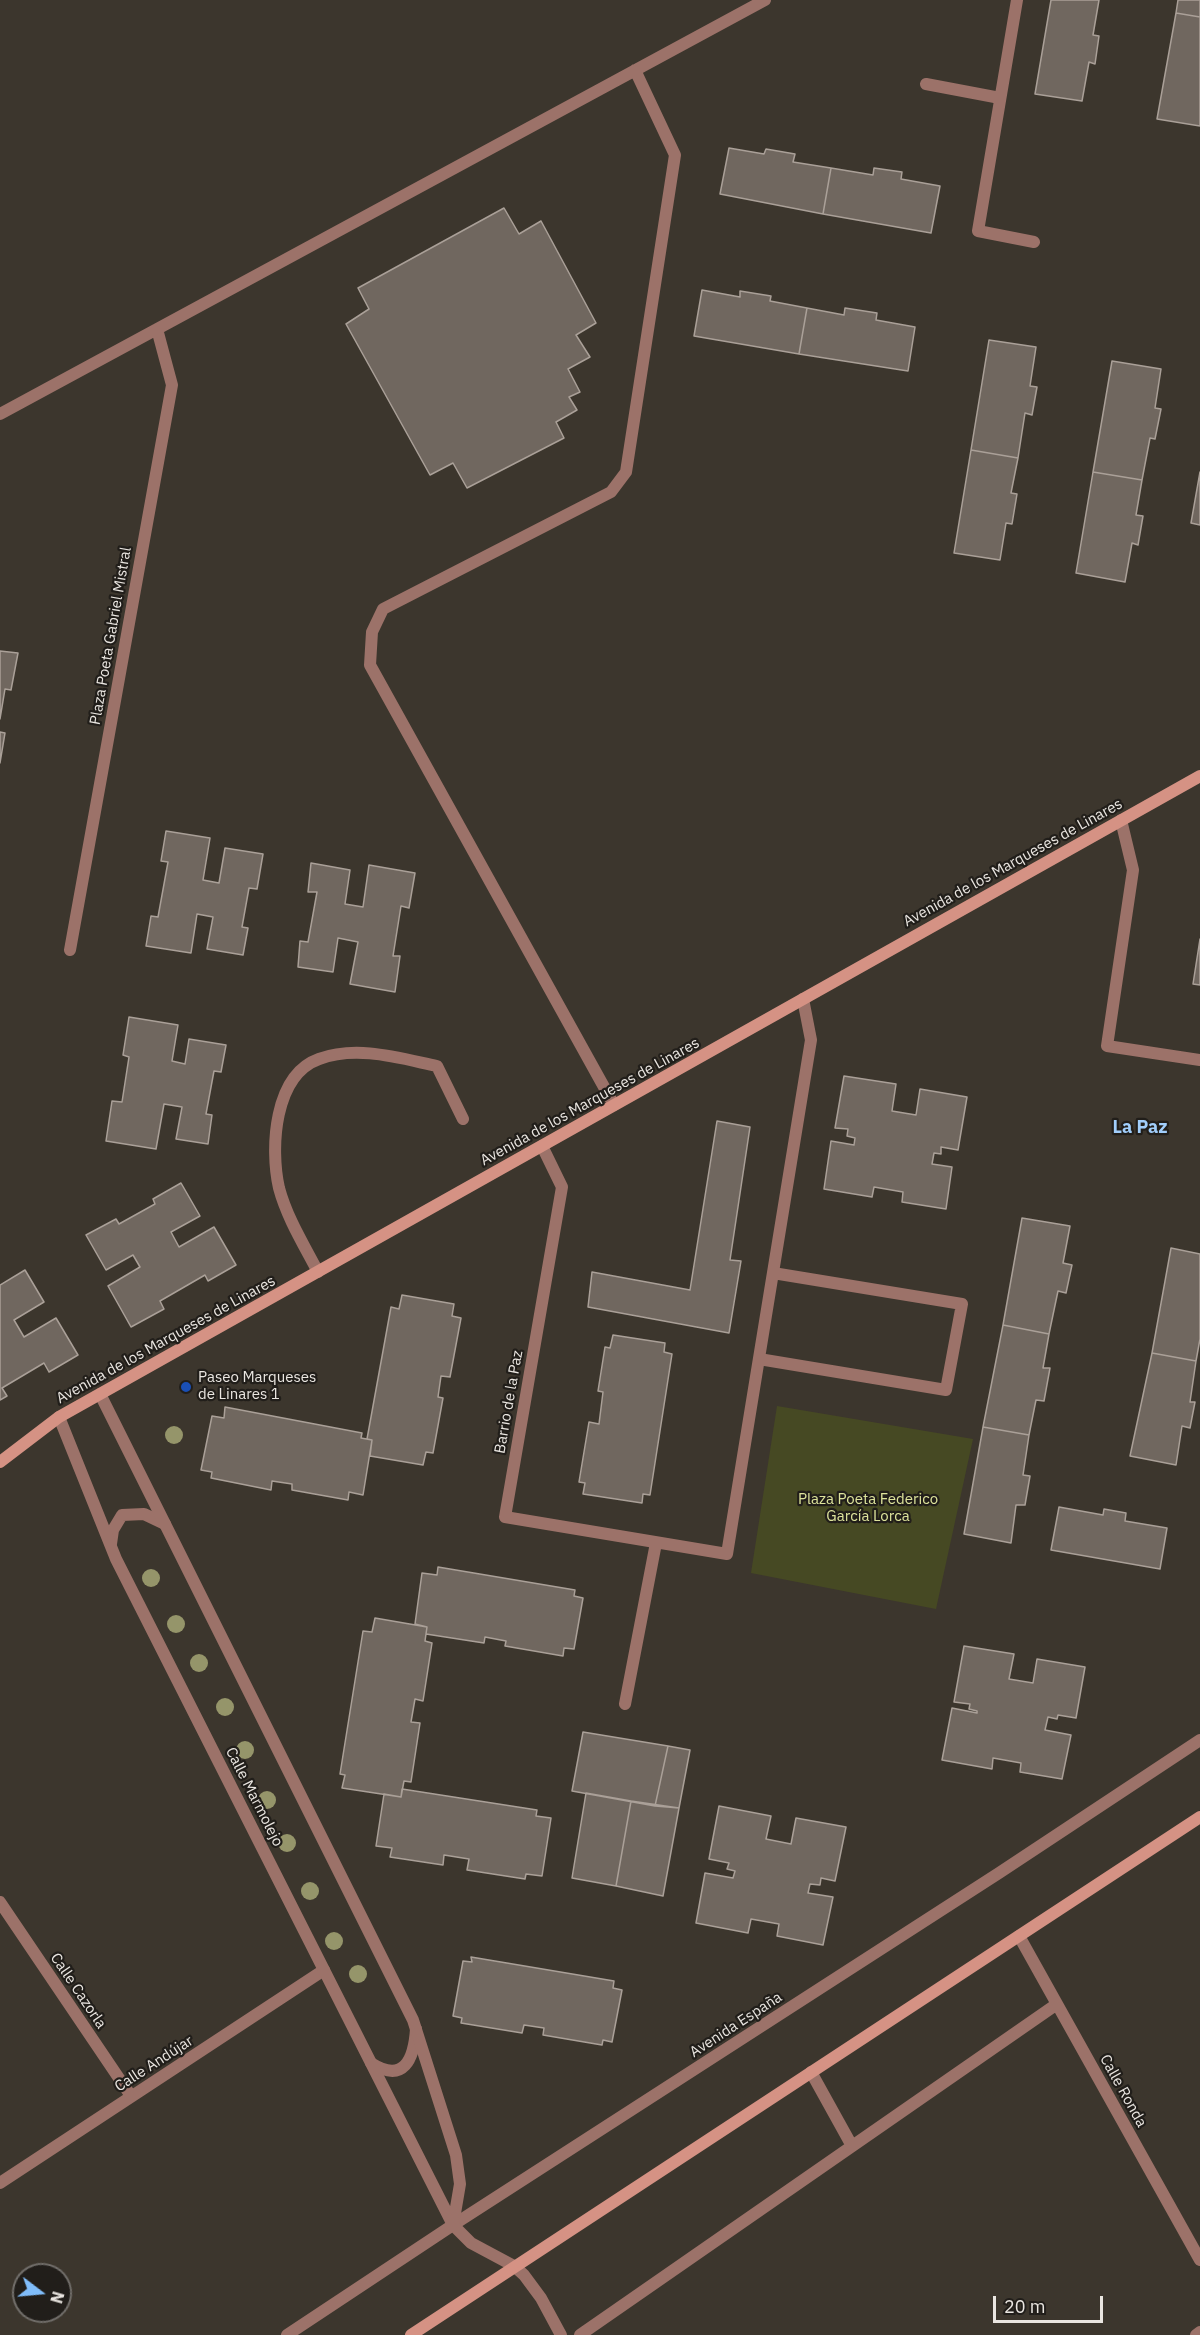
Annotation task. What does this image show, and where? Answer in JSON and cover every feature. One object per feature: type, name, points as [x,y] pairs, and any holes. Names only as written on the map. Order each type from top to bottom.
[{"type":"main road","name":"Avenida de los Marqueses de Linares","points":[[0,1462],[59,1417],[1200,776]]},
{"type":"main road","points":[[411,2335],[1200,1817]]},
{"type":"street","points":[[0,414],[765,0]]},
{"type":"street","points":[[1017,0],[978,231],[1034,242]]},
{"type":"street","points":[[614,1105],[370,666],[372,632],[383,609],[611,492],[626,472],[675,155],[635,70]]},
{"type":"street","points":[[926,84],[1000,98]]},
{"type":"street","name":"Plaza Poeta Gabriel Mistral","points":[[70,950],[172,386],[157,329]]},
{"type":"street","points":[[1121,820],[1133,870],[1107,1046],[1200,1060]]},
{"type":"street","name":"Barrio de la Paz","points":[[542,1146],[562,1187],[504,1517],[727,1554],[811,1040],[803,999]]},
{"type":"street","points":[[318,1272],[288,1212],[278,1179],[278,1119],[286,1090],[292,1078],[303,1066],[317,1059],[351,1053],[391,1057],[437,1066],[463,1119]]},
{"type":"street","points":[[759,1359],[946,1390],[962,1304],[773,1274]]},
{"type":"street","points":[[100,1394],[413,2020],[456,2156],[460,2184],[453,2225]]},
{"type":"street","name":"Calle Marmolejo","points":[[59,1417],[111,1544],[453,2225],[471,2243],[514,2266],[533,2285],[561,2335]]},
{"type":"street","points":[[111,1544],[113,1530],[122,1515],[144,1514],[165,1524]]},
{"type":"street","points":[[625,1704],[656,1543]]},
{"type":"street","name":"Avenida España","points":[[287,2335],[1200,1740]]},
{"type":"street","name":"Calle Cazorla","points":[[0,1902],[132,2097]]},
{"type":"street","name":"Calle Ronda","points":[[1019,1935],[1200,2260]]},
{"type":"street","name":"Calle Andújar","points":[[0,2183],[324,1970]]},
{"type":"street","points":[[580,2335],[1057,2004]]},
{"type":"street","points":[[371,2063],[387,2072],[400,2069],[410,2059],[416,2029]]},
{"type":"street","points":[[811,2072],[852,2146]]},
{"type":"street","points":[[1196,2335],[1200,2332]]},
{"type":"green space","name":"Plaza Poeta Federico García Lorca","points":[[777,1406],[973,1439],[936,1609],[751,1573]]},
{"type":"building","points":[[1051,0],[1099,0],[1093,35],[1099,36],[1095,64],[1089,62],[1082,101],[1035,94]]},
{"type":"building","points":[[1178,0],[1200,0],[1200,17],[1176,13]]},
{"type":"building","points":[[1176,13],[1200,17],[1200,126],[1157,119]]},
{"type":"building","points":[[729,148],[764,154],[766,149],[795,154],[793,162],[831,168],[823,214],[720,194]]},
{"type":"building","points":[[831,168],[873,175],[874,168],[902,172],[901,179],[940,186],[931,233],[823,214]]},
{"type":"building","points":[[504,208],[519,234],[541,221],[596,323],[576,335],[590,357],[568,369],[580,392],[569,397],[577,410],[556,422],[564,438],[467,488],[453,463],[430,475],[346,324],[369,309],[358,288]]},
{"type":"building","points":[[702,290],[740,297],[740,291],[771,296],[770,301],[807,308],[799,354],[694,336]]},
{"type":"building","points":[[807,308],[844,315],[845,308],[877,313],[876,320],[915,327],[908,371],[799,354]]},
{"type":"building","points":[[989,340],[1036,347],[1030,386],[1037,387],[1032,415],[1025,413],[1018,458],[971,450]]},
{"type":"building","points":[[1112,361],[1161,369],[1155,408],[1161,409],[1155,439],[1150,438],[1142,480],[1093,472]]},
{"type":"building","points":[[971,450],[1018,458],[1011,493],[1017,494],[1012,524],[1006,523],[1000,560],[954,553]]},
{"type":"building","points":[[1093,472],[1142,480],[1136,515],[1143,516],[1138,545],[1132,543],[1125,582],[1076,573]]},
{"type":"building","points":[[1200,472],[1200,525],[1191,523]]},
{"type":"building","points":[[0,651],[18,653],[11,690],[5,689],[0,719]]},
{"type":"building","points":[[0,732],[5,733],[0,763]]},
{"type":"building","points":[[166,831],[210,838],[203,880],[219,883],[225,848],[263,854],[257,889],[249,888],[242,927],[248,928],[243,955],[207,949],[213,917],[197,914],[191,953],[146,946],[151,916],[158,917],[168,862],[161,861]]},
{"type":"building","points":[[311,863],[350,870],[345,904],[363,907],[369,865],[415,873],[409,908],[401,906],[393,956],[400,956],[395,992],[350,984],[358,942],[338,938],[333,972],[298,967],[300,941],[308,942],[317,892],[308,892]]},
{"type":"building","points":[[1200,939],[1200,985],[1193,984]]},
{"type":"building","points":[[129,1017],[178,1025],[172,1061],[185,1064],[189,1039],[226,1045],[221,1072],[214,1071],[206,1114],[212,1115],[208,1144],[176,1139],[182,1107],[164,1104],[156,1149],[106,1141],[112,1101],[122,1102],[129,1057],[123,1055]]},
{"type":"building","points":[[844,1076],[896,1084],[892,1111],[916,1115],[920,1089],[967,1097],[958,1150],[941,1147],[941,1154],[934,1153],[932,1164],[952,1167],[946,1209],[902,1202],[903,1192],[874,1187],[872,1197],[824,1189],[831,1141],[854,1145],[855,1138],[847,1136],[848,1129],[835,1128]]},
{"type":"building","points":[[717,1121],[750,1127],[730,1260],[741,1261],[729,1333],[588,1307],[592,1272],[690,1290]]},
{"type":"building","points":[[181,1183],[200,1216],[171,1232],[179,1247],[214,1227],[236,1265],[208,1281],[205,1275],[160,1301],[164,1309],[131,1327],[108,1286],[140,1267],[133,1255],[106,1270],[86,1235],[116,1219],[119,1224],[155,1204],[153,1199]]},
{"type":"building","points":[[1022,1218],[1070,1226],[1063,1263],[1072,1265],[1066,1293],[1058,1291],[1049,1334],[1003,1325]]},
{"type":"building","points":[[1171,1248],[1200,1254],[1200,1339],[1196,1361],[1152,1353]]},
{"type":"building","points":[[25,1270],[44,1302],[14,1320],[24,1337],[56,1318],[78,1355],[49,1372],[44,1363],[2,1388],[7,1396],[0,1400],[0,1285]]},
{"type":"building","points":[[402,1295],[454,1304],[452,1316],[461,1318],[450,1377],[441,1376],[438,1397],[443,1398],[433,1453],[426,1452],[423,1465],[370,1456],[372,1440],[367,1439],[391,1307],[399,1309]]},
{"type":"building","points":[[1003,1325],[1049,1334],[1043,1368],[1050,1368],[1044,1401],[1036,1400],[1029,1435],[983,1427]]},
{"type":"building","points":[[613,1335],[665,1343],[664,1352],[672,1354],[650,1495],[643,1494],[642,1503],[583,1494],[585,1483],[579,1482],[589,1422],[599,1424],[603,1392],[598,1391],[605,1347],[610,1348]]},
{"type":"building","points":[[1152,1353],[1196,1361],[1190,1402],[1195,1402],[1190,1428],[1182,1426],[1176,1465],[1130,1456]]},
{"type":"building","points":[[225,1407],[362,1433],[361,1438],[372,1440],[363,1495],[349,1492],[348,1500],[292,1490],[292,1484],[272,1481],[271,1490],[211,1478],[212,1472],[201,1470],[212,1416],[224,1418]]},
{"type":"building","points":[[983,1427],[1029,1435],[1023,1475],[1030,1476],[1025,1505],[1016,1505],[1011,1543],[964,1534]]},
{"type":"building","points":[[1059,1507],[1103,1515],[1104,1509],[1126,1513],[1125,1521],[1167,1528],[1160,1569],[1051,1550]]},
{"type":"building","points":[[438,1567],[575,1590],[574,1596],[583,1598],[574,1649],[564,1648],[563,1656],[505,1646],[506,1641],[485,1637],[484,1643],[426,1634],[427,1627],[415,1624],[422,1573],[437,1575]]},
{"type":"building","points":[[375,1618],[427,1627],[425,1641],[432,1643],[423,1701],[415,1699],[411,1722],[420,1723],[411,1782],[404,1781],[401,1797],[342,1788],[345,1775],[340,1774],[363,1631],[372,1632]]},
{"type":"building","points":[[964,1646],[1014,1654],[1009,1679],[1033,1683],[1037,1659],[1085,1667],[1076,1718],[1058,1715],[1057,1719],[1048,1717],[1045,1730],[1071,1735],[1062,1779],[1020,1772],[1021,1763],[993,1758],[992,1769],[942,1760],[952,1708],[977,1713],[969,1709],[970,1704],[954,1702]]},
{"type":"building","points":[[583,1732],[668,1746],[655,1806],[572,1791]]},
{"type":"building","points":[[668,1746],[690,1750],[679,1808],[655,1806]]},
{"type":"building","points":[[402,1789],[537,1810],[536,1816],[551,1818],[542,1876],[526,1874],[525,1879],[467,1870],[469,1859],[444,1855],[443,1865],[390,1857],[392,1848],[376,1846],[384,1794],[401,1797]]},
{"type":"building","points":[[586,1793],[631,1801],[616,1886],[572,1878]]},
{"type":"building","points":[[631,1801],[679,1808],[663,1896],[616,1886]]},
{"type":"building","points":[[719,1806],[771,1816],[766,1839],[791,1844],[796,1818],[846,1827],[835,1881],[821,1878],[820,1885],[810,1884],[808,1893],[833,1897],[823,1945],[777,1936],[779,1924],[751,1919],[748,1933],[696,1923],[705,1873],[733,1878],[735,1871],[727,1869],[729,1863],[709,1859]]},
{"type":"building","points":[[471,1957],[614,1981],[613,1988],[622,1990],[612,2042],[603,2040],[602,2045],[543,2035],[544,2028],[524,2025],[522,2033],[461,2023],[462,2018],[453,2016],[463,1961],[472,1962]]},
{"type":"place","name":"Paseo Marqueses de Linares 1","points":[[186,1387]]},
{"type":"district","name":"La Paz","points":[[1140,1128]]}]
